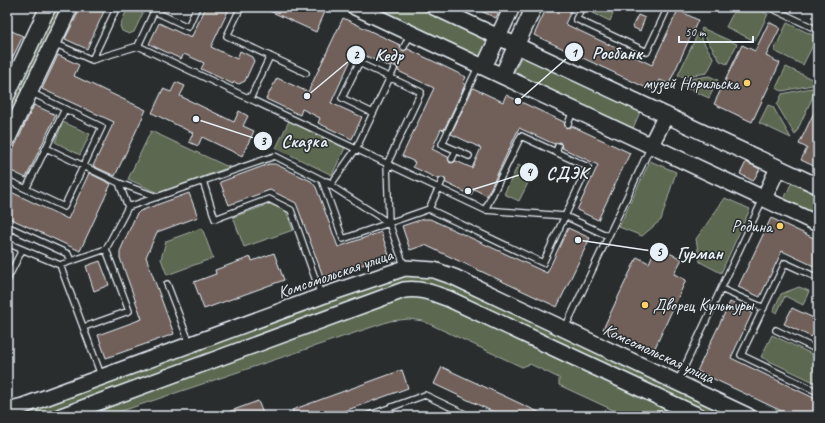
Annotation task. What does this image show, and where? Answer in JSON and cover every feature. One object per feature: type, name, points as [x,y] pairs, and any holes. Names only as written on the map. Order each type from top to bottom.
[{"type":"street","points":[[7,95],[48,7]]},
{"type":"street","points":[[7,140],[11,122],[30,92],[70,7]]},
{"type":"street","points":[[355,7],[818,224]]},
{"type":"street","points":[[434,7],[818,186]]},
{"type":"street","points":[[481,66],[498,37],[512,7]]},
{"type":"street","points":[[502,76],[534,7]]},
{"type":"street","points":[[651,145],[666,115]]},
{"type":"street","points":[[764,198],[778,168]]},
{"type":"street","name":"Комсомольская улица","points":[[12,412],[102,377],[322,296],[405,268],[434,270],[454,278],[748,416]]},
{"type":"street","points":[[61,416],[404,290],[414,289],[424,290],[449,299],[699,416]]},
{"type":"lane","points":[[92,60],[117,7]]},
{"type":"lane","points":[[138,46],[155,9],[188,27],[197,7]]},
{"type":"lane","points":[[241,7],[227,36],[306,73]]},
{"type":"lane","points":[[582,7],[576,19],[648,52],[668,7]]},
{"type":"lane","points":[[770,7],[818,30]]},
{"type":"lane","points":[[404,47],[411,33]]},
{"type":"lane","points":[[53,42],[92,60],[138,46],[486,210],[565,216],[608,236]]},
{"type":"lane","points":[[250,99],[270,56]]},
{"type":"lane","points":[[373,113],[342,98],[359,63],[421,92],[387,164],[389,223],[405,268]]},
{"type":"lane","points":[[469,156],[442,144],[481,66]]},
{"type":"lane","points":[[322,180],[332,183],[356,149],[394,69]]},
{"type":"lane","points":[[7,180],[64,207],[102,127],[30,92]]},
{"type":"lane","points":[[26,189],[65,109]]},
{"type":"lane","points":[[568,124],[574,110]]},
{"type":"lane","points":[[322,180],[343,239],[429,209],[543,263],[588,167],[521,136],[486,210]]},
{"type":"lane","points":[[564,329],[651,145]]},
{"type":"lane","points":[[556,152],[558,146]]},
{"type":"lane","points":[[46,148],[119,183],[157,197]]},
{"type":"lane","points":[[452,159],[456,150]]},
{"type":"lane","points":[[7,243],[60,265],[106,249],[128,208],[275,156],[322,180],[389,223]]},
{"type":"lane","points":[[203,181],[215,219],[269,199],[291,210],[322,296]]},
{"type":"lane","points":[[429,209],[442,181]]},
{"type":"lane","points":[[119,183],[128,208]]},
{"type":"lane","points":[[677,383],[764,198]]},
{"type":"lane","points":[[7,238],[12,228],[68,254],[71,260]]},
{"type":"lane","points":[[84,327],[129,312],[106,249]]},
{"type":"lane","points":[[7,280],[22,250]]},
{"type":"lane","points":[[818,278],[785,263],[741,356],[818,392]]},
{"type":"lane","points":[[60,265],[102,377]]},
{"type":"lane","points":[[168,284],[190,345]]},
{"type":"lane","points":[[721,288],[764,308]]},
{"type":"lane","points":[[776,330],[818,350]]},
{"type":"lane","points":[[367,416],[425,395],[469,416]]},
{"type":"green space","points":[[53,7],[64,7],[15,109],[11,109],[8,106],[8,102]]},
{"type":"green space","points":[[128,7],[143,13],[134,32],[129,34],[122,31],[120,26]]},
{"type":"green space","points":[[374,7],[416,7],[488,40],[481,57]]},
{"type":"green space","points":[[596,7],[616,7],[610,21],[593,13]]},
{"type":"green space","points":[[736,7],[753,7],[768,14],[755,41],[726,27]]},
{"type":"green space","points":[[787,23],[817,37],[803,65],[774,51]]},
{"type":"green space","points":[[702,28],[737,44],[727,64],[720,61],[701,30]]},
{"type":"green space","points":[[698,33],[714,59],[707,73],[681,77],[678,75]]},
{"type":"green space","points":[[522,56],[640,112],[633,128],[514,72]]},
{"type":"green space","points":[[786,67],[814,80],[812,85],[782,91],[776,88]]},
{"type":"green space","points":[[709,76],[718,80],[709,98],[680,85],[683,80]]},
{"type":"green space","points":[[811,88],[816,90],[795,135],[777,105],[782,94]]},
{"type":"green space","points":[[768,105],[773,107],[791,138],[759,123]]},
{"type":"green space","points":[[289,121],[345,148],[332,175],[276,148]]},
{"type":"green space","points":[[63,122],[90,134],[80,155],[55,142]]},
{"type":"green space","points":[[151,131],[230,167],[158,193],[128,179]]},
{"type":"green space","points":[[650,161],[676,172],[661,220],[642,236],[619,227]]},
{"type":"green space","points":[[518,165],[533,173],[519,201],[504,194]]},
{"type":"green space","points":[[792,182],[818,195],[818,215],[784,199]]},
{"type":"green space","points":[[725,198],[750,209],[721,273],[700,262],[696,239]]},
{"type":"green space","points":[[270,204],[286,211],[293,230],[244,247],[233,217]]},
{"type":"green space","points":[[202,228],[213,258],[167,275],[161,259],[166,241]]},
{"type":"green space","points":[[407,274],[434,276],[736,416],[715,416],[444,290],[426,284],[415,283],[397,286],[39,416],[30,415],[30,411]]},
{"type":"green space","points":[[799,287],[809,291],[803,305],[785,296],[777,313],[773,311],[781,294]]},
{"type":"green space","points":[[411,296],[428,297],[684,416],[626,416],[559,385],[559,378],[530,364],[522,367],[423,321],[409,319],[390,321],[107,416],[81,416]]},
{"type":"green space","points":[[772,335],[818,357],[818,384],[761,357]]},
{"type":"building","points":[[81,7],[106,7],[87,49],[65,39]]},
{"type":"building","points":[[206,7],[230,7],[211,47],[237,59],[240,51],[252,57],[254,61],[245,81],[239,84],[234,82],[233,84],[201,69],[204,63],[184,54],[181,59],[149,44],[159,23],[191,38]]},
{"type":"building","points":[[261,7],[314,7],[325,12],[316,32]]},
{"type":"building","points":[[472,7],[501,7],[496,18]]},
{"type":"building","points":[[547,7],[573,7],[565,24],[652,65],[678,10],[698,20],[669,84],[660,80],[655,92],[534,35]]},
{"type":"building","points":[[638,15],[645,18],[640,31],[632,27]]},
{"type":"building","points":[[343,18],[400,45],[402,51],[408,49],[466,77],[463,83],[465,85],[444,130],[441,129],[432,149],[448,157],[450,163],[456,161],[472,168],[481,148],[451,134],[473,88],[503,102],[506,95],[564,122],[566,128],[572,126],[630,153],[598,220],[577,210],[598,165],[562,148],[560,142],[554,144],[519,128],[487,196],[474,189],[471,195],[446,183],[443,177],[438,179],[413,167],[415,162],[402,156],[434,88],[398,71],[398,67],[395,65],[390,67],[355,51],[331,103],[362,117],[352,139],[318,123],[320,118],[302,109],[300,115],[266,99],[277,78],[308,92]]},
{"type":"building","name":"музей Норильска","points":[[769,22],[780,28],[766,56],[780,63],[752,122],[714,104],[742,45],[755,51]]},
{"type":"building","points":[[7,29],[23,36],[7,69]]},
{"type":"building","points":[[58,55],[79,65],[74,76],[146,110],[115,176],[93,166],[114,122],[42,89]]},
{"type":"building","points":[[176,82],[185,86],[180,96],[234,122],[239,111],[248,116],[243,126],[254,131],[242,156],[202,137],[198,146],[189,142],[193,133],[152,113],[163,89],[171,92]]},
{"type":"building","points":[[818,104],[818,168],[801,160],[807,148],[799,144]]},
{"type":"building","points":[[34,105],[56,115],[26,178],[7,169],[7,163]]},
{"type":"building","points":[[746,162],[760,169],[753,181],[740,174]]},
{"type":"building","points":[[269,164],[275,164],[311,181],[316,187],[338,247],[381,232],[389,255],[324,279],[296,203],[270,190],[229,205],[220,182]]},
{"type":"building","points":[[89,173],[111,184],[80,251],[7,217],[7,190],[68,219]]},
{"type":"building","points":[[189,193],[198,217],[157,232],[146,257],[174,334],[106,358],[98,335],[142,319],[120,258],[120,251],[136,215],[140,211]]},
{"type":"building","points":[[771,218],[818,240],[818,268],[782,251],[760,297],[738,287]]},
{"type":"building","points":[[423,219],[430,219],[547,273],[568,228],[590,238],[557,307],[425,245],[410,250],[402,226]]},
{"type":"building","name":"Дворец Культуры","points":[[656,247],[682,259],[674,274],[686,280],[653,352],[603,329],[637,257],[649,263]]},
{"type":"building","points":[[274,253],[284,280],[204,309],[194,282],[216,274],[215,270],[251,257],[252,261]]},
{"type":"building","points":[[100,261],[109,285],[94,291],[86,266]]},
{"type":"building","points":[[730,302],[752,313],[731,358],[818,400],[818,416],[792,416],[697,371]]},
{"type":"building","points":[[792,308],[818,320],[818,340],[784,324]]},
{"type":"building","points":[[442,367],[547,416],[502,416],[434,384]]},
{"type":"building","points":[[402,370],[408,388],[331,416],[295,416],[292,410]]},
{"type":"building","points":[[258,401],[264,416],[220,416],[220,415]]},
{"type":"place","name":"музей Норильска","points":[[747,83]]},
{"type":"place","name":"Кедр","points":[[307,96]]},
{"type":"place","name":"Росбанк","points":[[518,101]]},
{"type":"place","name":"Сказка","points":[[196,119]]},
{"type":"place","name":"СДЭК","points":[[468,191]]},
{"type":"place","name":"Родина","points":[[780,226]]},
{"type":"place","name":"Гурман","points":[[578,240]]},
{"type":"place","name":"Дворец Культуры","points":[[645,305]]}]
